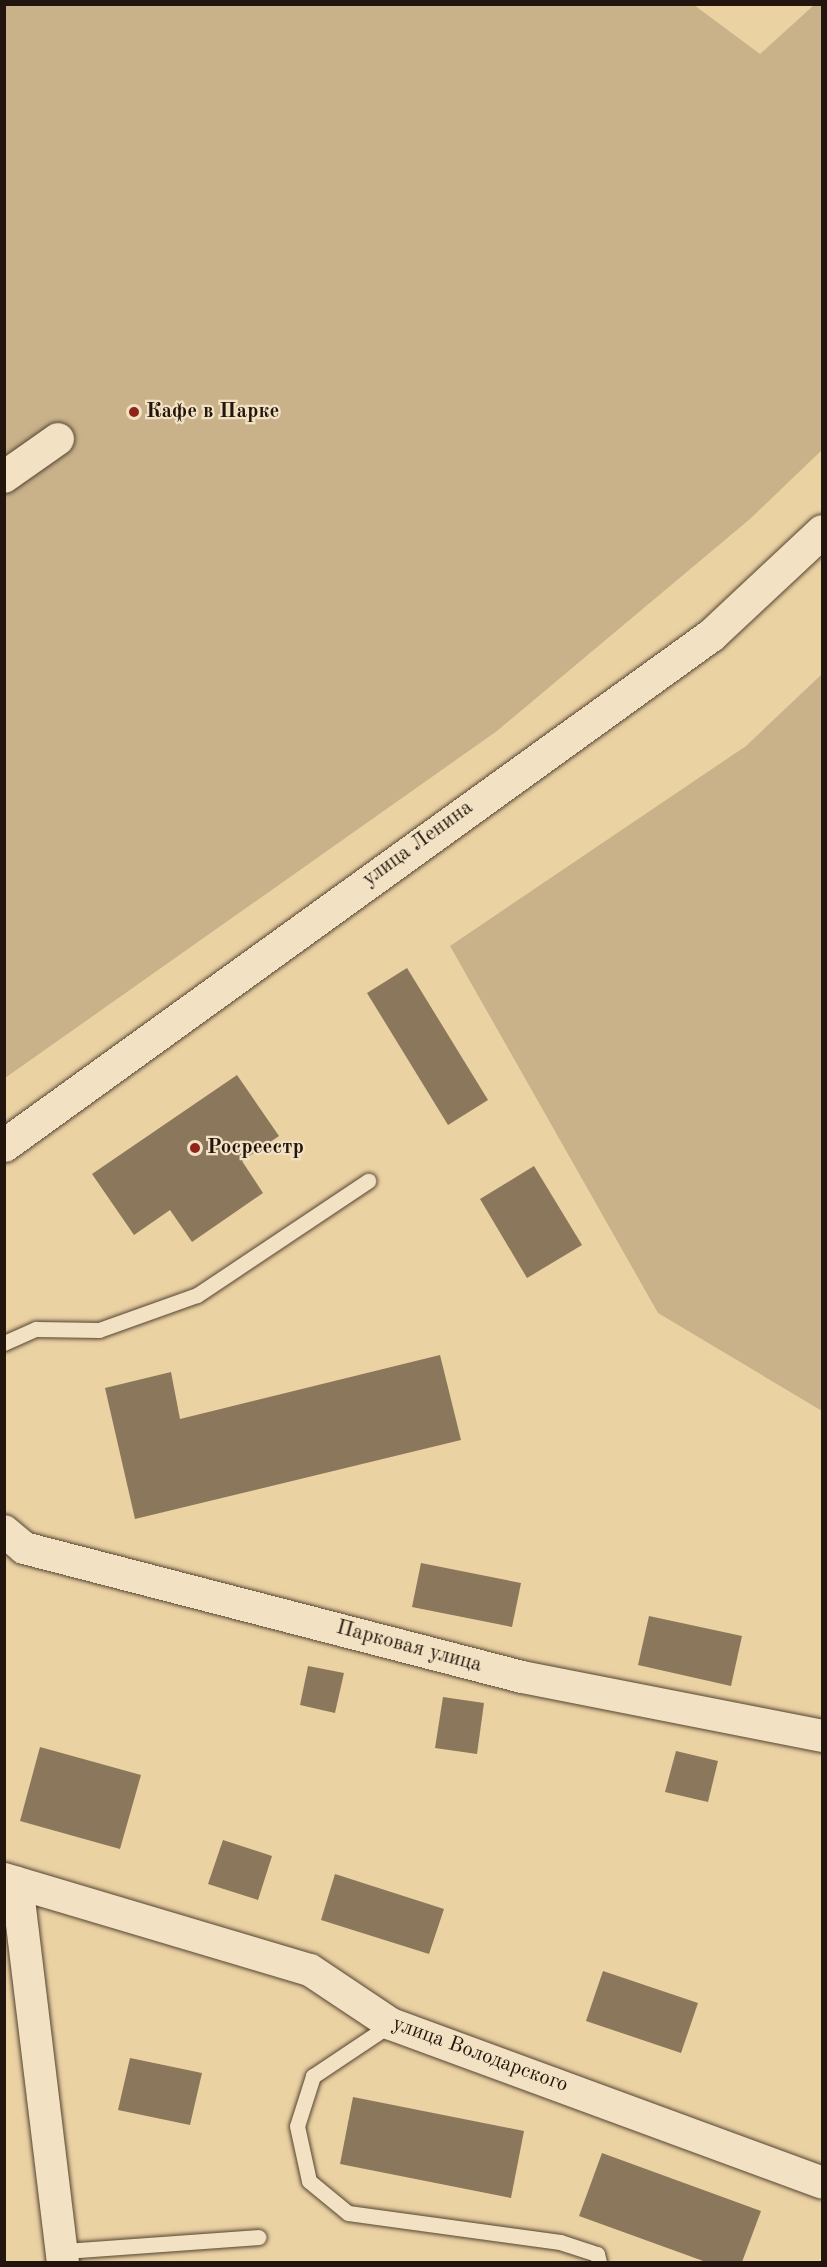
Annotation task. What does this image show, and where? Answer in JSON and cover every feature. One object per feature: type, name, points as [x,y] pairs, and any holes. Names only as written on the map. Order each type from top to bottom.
[{"type":"main road","name":"улица Ленина","points":[[4,1145],[711,635],[822,531]]},
{"type":"street","points":[[4,477],[58,439]]},
{"type":"street","name":"Парковая улица","points":[[4,1531],[24,1548],[522,1677],[822,1736]]},
{"type":"street","points":[[10,1881],[64,2257]]},
{"type":"street","name":"улица Володарского","points":[[10,1881],[310,1970],[391,2024],[822,2183]]},
{"type":"lane","points":[[4,1343],[36,1329],[99,1330],[196,1295],[368,1180]]},
{"type":"lane","points":[[391,2024],[313,2076],[297,2126],[309,2181],[348,2213],[560,2242],[597,2254],[599,2262]]},
{"type":"lane","points":[[64,2257],[258,2237]]},
{"type":"shaded area","points":[[5,5],[694,5],[760,54],[814,5],[822,5],[822,450],[750,519],[497,731],[5,1078]]},
{"type":"shaded area","points":[[822,674],[822,1411],[658,1313],[450,946],[746,746]]},
{"type":"building","points":[[407,968],[488,1100],[448,1125],[367,993]]},
{"type":"building","name":"Росреестр","points":[[237,1075],[279,1136],[242,1161],[263,1193],[192,1242],[170,1210],[134,1235],[92,1174]]},
{"type":"building","points":[[534,1166],[582,1245],[527,1278],[480,1199]]},
{"type":"building","points":[[440,1355],[461,1440],[135,1519],[105,1388],[171,1372],[180,1419]]},
{"type":"building","points":[[421,1563],[521,1583],[512,1627],[412,1607]]},
{"type":"building","points":[[649,1616],[742,1636],[731,1686],[638,1665]]},
{"type":"building","points":[[308,1666],[344,1673],[335,1713],[300,1705]]},
{"type":"building","points":[[443,1697],[484,1703],[477,1754],[435,1748]]},
{"type":"building","points":[[40,1747],[141,1775],[120,1849],[20,1821]]},
{"type":"building","points":[[676,1751],[718,1761],[708,1802],[665,1792]]},
{"type":"building","points":[[223,1840],[272,1856],[258,1900],[208,1884]]},
{"type":"building","points":[[335,1874],[444,1909],[429,1954],[321,1920]]},
{"type":"building","points":[[603,1971],[698,2003],[681,2053],[586,2021]]},
{"type":"building","points":[[130,2058],[202,2073],[190,2125],[118,2110]]},
{"type":"building","points":[[353,2097],[524,2131],[511,2198],[340,2164]]},
{"type":"building","points":[[602,2153],[761,2211],[742,2262],[706,2262],[579,2216]]},
{"type":"place","name":"Кафе в Парке","points":[[134,412]]},
{"type":"place","name":"Росреестр","points":[[195,1148]]}]
